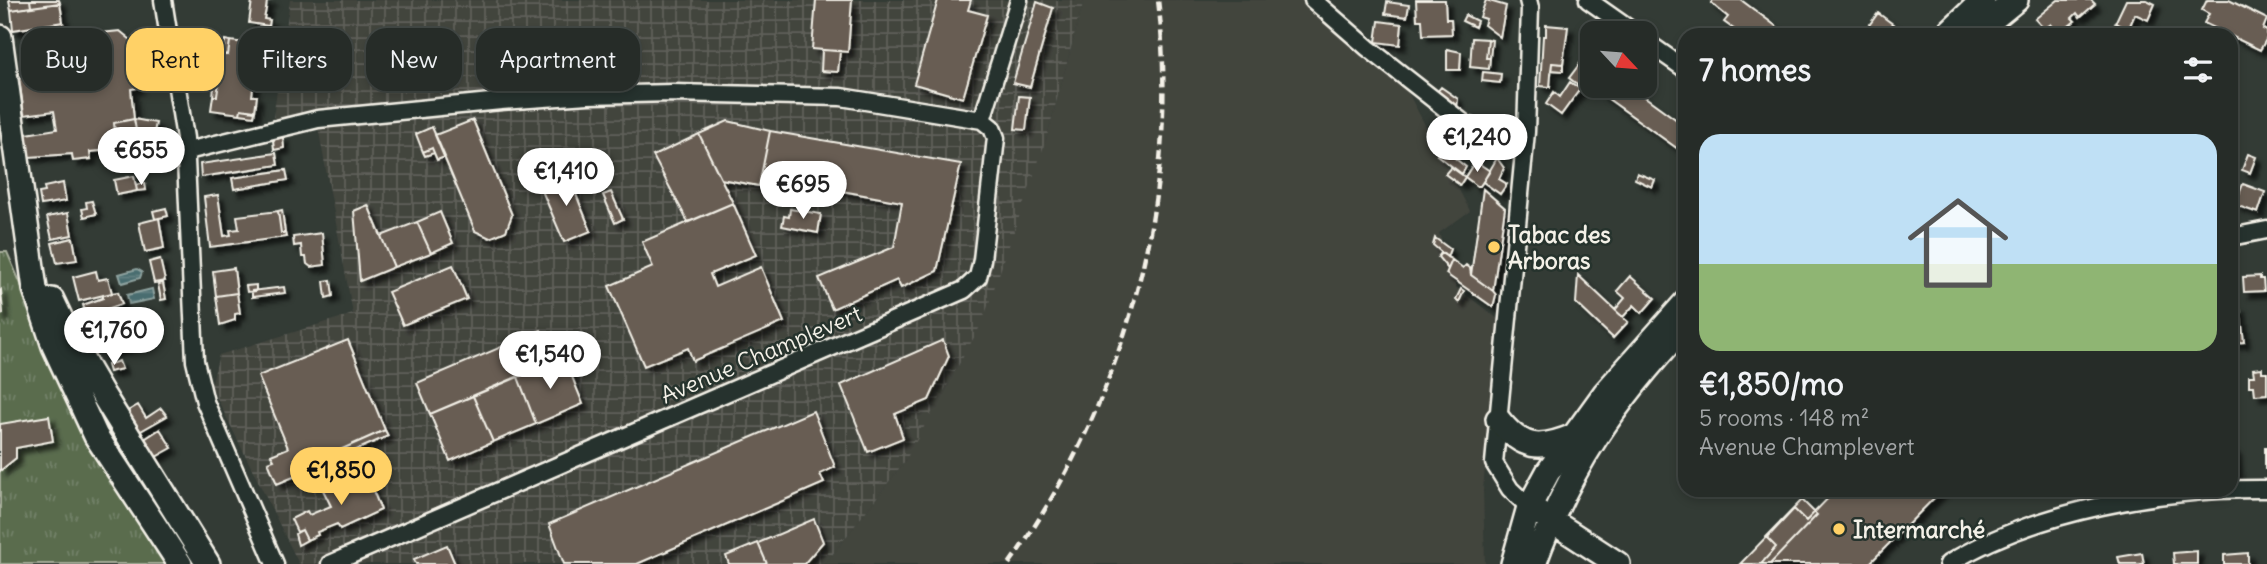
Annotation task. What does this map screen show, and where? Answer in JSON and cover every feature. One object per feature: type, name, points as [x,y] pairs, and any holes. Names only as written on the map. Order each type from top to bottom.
[{"type":"street","points":[[163,0],[181,152],[195,361],[205,402],[275,564]]},
{"type":"street","points":[[181,152],[318,119],[588,95],[673,93],[841,97],[982,120],[1019,0]]},
{"type":"street","points":[[1313,0],[1368,48],[1465,124],[1478,129],[1526,132]]},
{"type":"street","points":[[1528,0],[1530,8],[1526,132],[1494,463],[1510,489],[1530,507],[1618,564]]},
{"type":"street","points":[[1588,0],[1618,21]]},
{"type":"street","points":[[1953,28],[1983,0]]},
{"type":"street","points":[[1982,28],[2016,0]]},
{"type":"street","points":[[0,37],[35,289],[54,346],[96,436],[115,464],[182,553],[208,564]]},
{"type":"street","points":[[1657,49],[1678,64]]},
{"type":"street","name":"Avenue Champlevert","points":[[330,564],[500,488],[722,396],[964,290],[978,277],[982,260],[996,138],[992,128],[982,120]]},
{"type":"street","points":[[2238,236],[2267,230]]},
{"type":"street","points":[[31,256],[72,342],[182,553]]},
{"type":"street","points":[[1513,564],[1530,507],[1548,472],[1605,393],[1678,311]]},
{"type":"street","points":[[1534,564],[1550,520],[1573,474],[1621,398],[1678,334]]},
{"type":"street","points":[[1499,419],[1510,434],[1535,444],[1549,446],[1574,436]]},
{"type":"street","points":[[2238,491],[2267,489]]},
{"type":"street","points":[[1948,564],[1975,547],[2044,520],[2160,497]]},
{"type":"shaded area","points":[[290,0],[1084,0],[1046,140],[982,323],[905,461],[825,564],[299,564],[211,386],[219,355],[353,314],[318,127],[273,118],[277,91],[352,91],[352,28],[286,28]]},
{"type":"shaded area","points":[[1084,0],[1313,0],[1393,64],[1470,211],[1439,233],[1456,287],[1498,319],[1483,490],[1485,564],[825,564],[905,461],[1046,140]]},
{"type":"green space","points":[[0,252],[7,252],[86,434],[175,564],[0,564]]},
{"type":"water","points":[[137,269],[142,272],[140,278],[122,283],[119,274]]},
{"type":"water","points":[[152,289],[154,299],[129,304],[127,295]]},
{"type":"building","points":[[9,0],[30,0],[31,7],[11,10]]},
{"type":"building","points":[[30,0],[59,0],[60,3],[31,7]]},
{"type":"building","points":[[252,0],[272,0],[267,1],[264,19],[270,20],[269,26],[249,23]]},
{"type":"building","points":[[816,0],[852,0],[848,52],[812,49]]},
{"type":"building","points":[[938,0],[971,0],[968,10],[987,15],[963,98],[914,84]]},
{"type":"building","points":[[1416,0],[1445,0],[1446,19],[1451,19],[1452,34],[1423,35],[1422,20],[1417,20]]},
{"type":"building","points":[[1486,0],[1506,6],[1500,37],[1484,25],[1486,19],[1480,17]]},
{"type":"building","points":[[1713,0],[1741,0],[1779,28],[1732,28],[1724,22],[1728,17],[1711,3]]},
{"type":"building","points":[[2058,0],[2091,0],[2095,4],[2080,17],[2077,13],[2072,18],[2075,21],[2066,28],[2054,28],[2051,24],[2043,28],[2035,19]]},
{"type":"building","points":[[2126,0],[2147,0],[2155,4],[2148,20],[2135,14],[2129,28],[2115,23]]},
{"type":"building","points":[[2207,0],[2229,0],[2267,19],[2263,29],[2267,31],[2267,38],[2260,50],[2238,39],[2238,28],[2214,28],[2204,23],[2209,14],[2202,10]]},
{"type":"building","points":[[1037,2],[1053,8],[1030,87],[1013,83]]},
{"type":"building","points":[[1387,2],[1409,5],[1407,17],[1385,14]]},
{"type":"building","points":[[60,3],[63,22],[13,30],[11,10]]},
{"type":"building","points":[[1878,13],[1898,28],[1867,28]]},
{"type":"building","points":[[1465,15],[1477,21],[1475,27],[1462,21]]},
{"type":"building","points":[[1379,21],[1402,24],[1400,45],[1376,42]]},
{"type":"building","points":[[63,22],[64,28],[45,28],[45,25]]},
{"type":"building","points":[[1546,25],[1568,27],[1563,64],[1552,63],[1550,87],[1540,86]]},
{"type":"building","points":[[120,31],[126,36],[126,91],[131,91],[134,119],[114,123],[116,143],[112,150],[90,152],[91,159],[73,161],[72,154],[29,157],[26,134],[57,129],[54,111],[24,115],[19,78],[21,91],[112,91],[112,32]]},
{"type":"building","points":[[1472,38],[1488,39],[1486,58],[1490,58],[1489,69],[1470,67]]},
{"type":"building","points":[[1488,39],[1492,40],[1490,58],[1486,58]]},
{"type":"building","points":[[225,40],[230,41],[228,55],[224,54]]},
{"type":"building","points":[[230,41],[238,42],[238,91],[253,91],[252,96],[257,96],[255,111],[241,109],[240,114],[211,110],[213,96],[217,96],[218,91],[224,91],[224,54],[228,55]]},
{"type":"building","points":[[1447,49],[1461,52],[1460,70],[1447,70]]},
{"type":"building","points":[[822,50],[840,51],[838,72],[821,71]]},
{"type":"building","points":[[1552,63],[1563,64],[1563,71],[1551,70]]},
{"type":"building","points":[[1580,63],[1580,86],[1569,78]]},
{"type":"building","points":[[1483,72],[1501,74],[1500,83],[1482,81]]},
{"type":"building","points":[[1570,82],[1580,89],[1561,115],[1546,104],[1554,92],[1560,97]]},
{"type":"building","points":[[1441,87],[1458,99],[1457,107],[1437,92]]},
{"type":"building","points":[[1019,96],[1030,97],[1026,130],[1015,129]]},
{"type":"building","points":[[1607,98],[1646,98],[1678,121],[1678,149]]},
{"type":"building","points":[[241,109],[255,111],[254,116],[240,114]]},
{"type":"building","points":[[134,119],[139,147],[112,150],[116,143],[114,123]]},
{"type":"building","points":[[134,119],[156,123],[151,146],[139,147]]},
{"type":"building","points":[[473,120],[512,215],[506,231],[490,238],[475,231],[435,135]]},
{"type":"building","points":[[728,121],[770,131],[759,186],[721,179],[699,134]]},
{"type":"building","points":[[1451,122],[1460,129],[1445,148],[1437,143]]},
{"type":"building","points":[[432,127],[445,157],[437,160],[432,148],[423,152],[416,134]]},
{"type":"building","points":[[770,131],[961,164],[937,271],[901,288],[897,280],[832,309],[819,278],[894,247],[902,202],[820,187],[819,197],[759,186]]},
{"type":"building","points":[[699,134],[733,203],[688,222],[653,156]]},
{"type":"building","points":[[283,137],[284,148],[274,150],[273,140]]},
{"type":"building","points":[[432,148],[434,153],[425,156],[423,152]]},
{"type":"building","points":[[1442,148],[1466,167],[1462,174],[1437,155]]},
{"type":"building","points":[[276,153],[278,165],[201,177],[200,164]]},
{"type":"building","points":[[569,154],[576,171],[558,179],[551,162]]},
{"type":"building","points":[[2248,154],[2256,157],[2250,173],[2242,170]]},
{"type":"building","points":[[1497,158],[1504,168],[1499,179],[1507,184],[1500,194],[1483,182]]},
{"type":"building","points":[[1475,161],[1490,171],[1480,186],[1465,177]]},
{"type":"building","points":[[1451,167],[1465,177],[1460,185],[1445,174]]},
{"type":"building","points":[[286,170],[288,180],[234,189],[232,178]]},
{"type":"building","points":[[1637,173],[1655,180],[1652,187],[1635,179]]},
{"type":"building","points":[[568,175],[591,231],[564,242],[540,186]]},
{"type":"building","points":[[134,176],[137,191],[117,195],[114,180]]},
{"type":"building","points":[[63,183],[66,201],[41,205],[39,193],[45,192],[44,187]]},
{"type":"building","points":[[145,183],[146,190],[137,191],[136,185]]},
{"type":"building","points":[[2243,184],[2265,192],[2258,213],[2238,206]]},
{"type":"building","points":[[1483,189],[1505,208],[1493,291],[1471,275]]},
{"type":"building","points":[[611,192],[623,219],[615,223],[603,195]]},
{"type":"building","points":[[218,195],[224,236],[231,235],[230,230],[239,229],[237,216],[278,211],[281,233],[285,233],[286,237],[210,247],[204,197]]},
{"type":"building","points":[[92,201],[96,214],[84,217],[82,209],[87,208],[86,202]]},
{"type":"building","points":[[733,203],[756,255],[710,274],[715,287],[761,267],[784,322],[693,361],[688,348],[644,366],[609,286],[653,267],[642,242]]},
{"type":"building","points":[[368,205],[394,267],[360,281],[354,211]]},
{"type":"building","points":[[166,208],[168,216],[155,219],[153,211]]},
{"type":"building","points":[[790,209],[821,214],[818,233],[782,226],[784,216],[789,217]]},
{"type":"building","points":[[282,210],[285,233],[281,233],[278,211]]},
{"type":"building","points":[[440,212],[453,243],[431,253],[417,222]]},
{"type":"building","points":[[68,213],[72,235],[52,239],[47,217]]},
{"type":"building","points":[[159,218],[164,248],[145,252],[139,223]]},
{"type":"building","points":[[417,222],[431,253],[394,267],[381,236]]},
{"type":"building","points":[[322,233],[325,265],[311,267],[307,264],[306,257],[302,257],[301,245],[294,246],[293,237]]},
{"type":"building","points":[[73,238],[77,260],[57,263],[52,243]]},
{"type":"building","points":[[1435,238],[1450,249],[1447,257],[1433,245]]},
{"type":"building","points":[[1441,253],[1452,260],[1448,269],[1438,257]]},
{"type":"building","points":[[160,259],[165,281],[154,283],[149,262]]},
{"type":"building","points":[[1452,260],[1463,268],[1466,265],[1470,268],[1471,275],[1493,291],[1496,295],[1493,307],[1446,274]]},
{"type":"building","points":[[453,265],[467,299],[403,325],[388,292]]},
{"type":"building","points":[[234,268],[237,293],[216,296],[213,271]]},
{"type":"building","points":[[96,271],[98,280],[108,278],[112,293],[79,301],[73,277]]},
{"type":"building","points":[[1578,275],[1628,322],[1613,338],[1576,303]]},
{"type":"building","points":[[1630,276],[1655,298],[1642,313],[1634,305],[1623,317],[1615,310],[1625,298],[1617,291]]},
{"type":"building","points":[[2260,276],[2260,279],[2263,279],[2264,291],[2244,292],[2243,277]]},
{"type":"building","points":[[331,280],[333,296],[326,298],[324,281]]},
{"type":"building","points":[[163,283],[166,299],[161,300],[158,284]]},
{"type":"building","points":[[256,285],[256,291],[247,292],[246,286]]},
{"type":"building","points":[[284,287],[285,293],[252,297],[252,291]]},
{"type":"building","points":[[1461,289],[1464,291],[1459,302],[1456,299]]},
{"type":"building","points":[[0,291],[3,314],[0,315]]},
{"type":"building","points":[[118,292],[122,304],[107,309],[110,318],[89,325],[83,305],[103,298],[103,295]]},
{"type":"building","points":[[237,293],[240,313],[235,314],[235,320],[220,325],[216,296]]},
{"type":"building","points":[[2238,308],[2244,342],[2238,343]]},
{"type":"building","points":[[119,326],[126,346],[105,353],[98,332]]},
{"type":"building","points":[[541,330],[554,361],[430,414],[417,383]]},
{"type":"building","points":[[348,340],[385,430],[324,457],[327,463],[277,484],[268,462],[274,460],[271,455],[288,448],[258,376]]},
{"type":"building","points":[[943,340],[949,356],[929,400],[895,414],[903,438],[868,452],[841,385]]},
{"type":"building","points":[[564,357],[583,404],[536,424],[518,377]]},
{"type":"building","points":[[119,361],[122,369],[109,372],[107,365]]},
{"type":"building","points":[[2262,368],[2262,372],[2267,372],[2267,394],[2255,395],[2254,386],[2249,386],[2249,376],[2254,376],[2253,369]]},
{"type":"building","points":[[518,377],[536,424],[493,442],[473,396]]},
{"type":"building","points":[[473,396],[493,442],[450,461],[430,414]]},
{"type":"building","points":[[138,405],[146,418],[161,408],[167,416],[139,432],[126,412]]},
{"type":"building","points":[[813,411],[835,467],[820,474],[824,483],[637,564],[564,564],[549,524]]},
{"type":"building","points":[[49,416],[53,441],[16,448],[16,458],[0,471],[0,424]]},
{"type":"building","points":[[160,429],[172,448],[154,458],[143,440]]},
{"type":"building","points":[[385,430],[388,436],[327,463],[324,457]]},
{"type":"building","points":[[2267,448],[2267,469],[2265,469]]},
{"type":"building","points":[[361,463],[365,471],[323,490],[320,482]]},
{"type":"building","points":[[365,471],[381,510],[340,529],[337,524],[317,532],[318,535],[307,540],[302,530],[297,532],[291,519],[307,511],[309,515],[331,506],[323,490]]},
{"type":"building","name":"Intermarché","points":[[1829,497],[1935,497],[1869,564],[1761,564],[1776,547],[1767,538],[1794,509],[1806,521]]},
{"type":"building","points":[[1802,500],[1817,515],[1770,564],[1740,564]]},
{"type":"building","points":[[814,519],[823,542],[804,564],[767,564],[758,543]]},
{"type":"building","points":[[302,530],[307,540],[298,545],[295,534]]},
{"type":"building","points":[[758,543],[767,564],[729,564],[726,556]]},
{"type":"building","points":[[447,545],[455,564],[416,564],[414,559]]},
{"type":"building","points":[[2197,551],[2197,564],[2174,564],[2173,553]]},
{"type":"building","points":[[2142,553],[2144,564],[2120,564],[2118,557]]},
{"type":"building","points":[[2248,553],[2248,564],[2224,564],[2224,555]]},
{"type":"railway","points":[[1009,564],[1049,502],[1084,436],[1113,367],[1136,296],[1152,222],[1161,148],[1163,74],[1158,0]]},
{"type":"place","name":"Tabac des Arboras","points":[[1494,247]]},
{"type":"place","name":"Intermarché","points":[[1839,529]]}]
